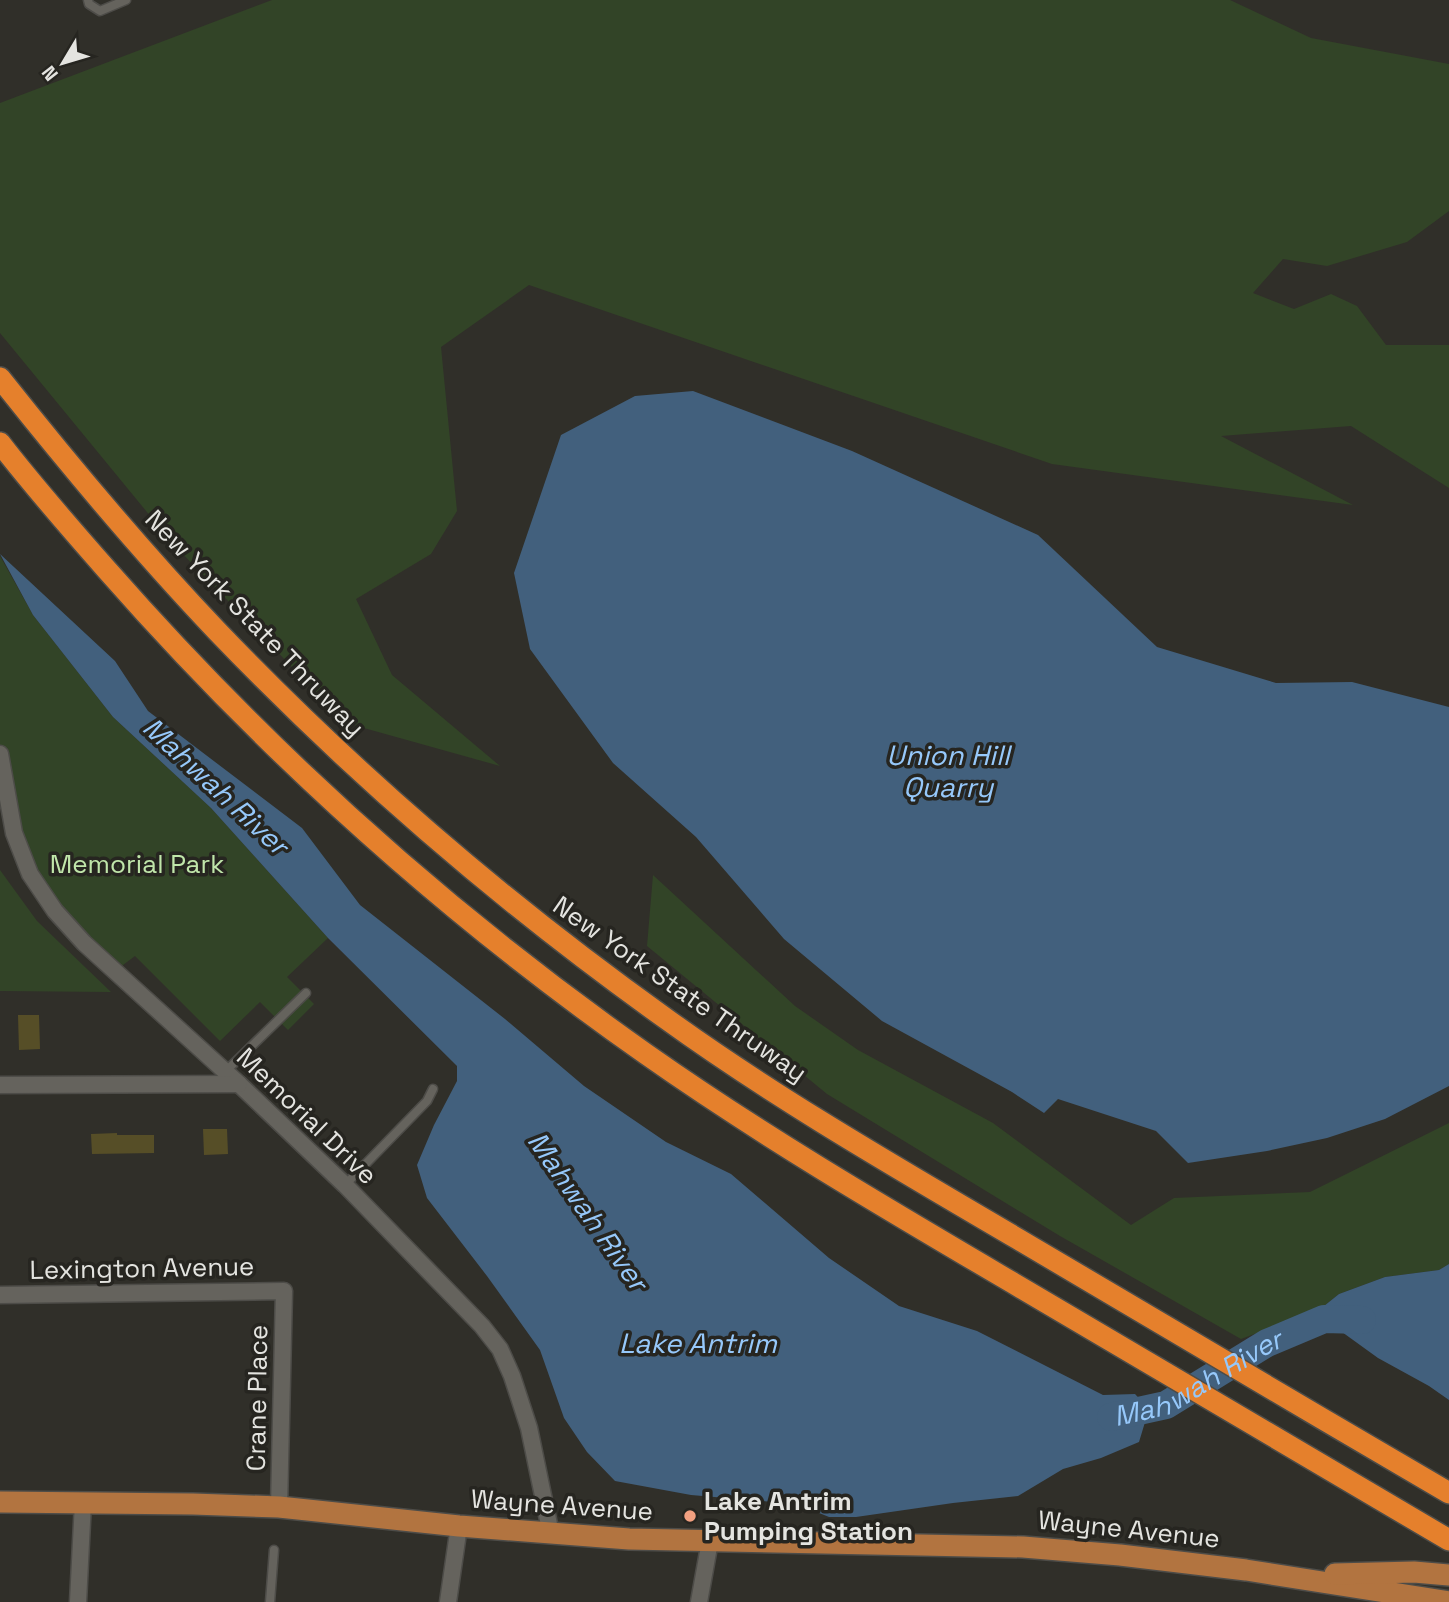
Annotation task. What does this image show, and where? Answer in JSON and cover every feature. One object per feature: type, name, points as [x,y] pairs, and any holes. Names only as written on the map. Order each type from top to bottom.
[{"type":"highway","name":"New York State Thruway","points":[[0,377],[102,503],[217,630],[339,752],[467,867],[600,971],[740,1069],[908,1174],[1449,1493]]},
{"type":"highway","points":[[0,443],[129,594],[249,721],[374,839],[508,951],[645,1054],[728,1110],[865,1195],[1449,1540]]},
{"type":"main road","name":"Wayne Avenue","points":[[0,1502],[279,1507],[459,1526],[629,1539],[1023,1547],[1246,1570],[1408,1599],[1449,1602]]},
{"type":"main road","name":"Wayne Avenue","points":[[1246,1570],[1342,1574],[1414,1572],[1449,1575]]},
{"type":"street","name":"Memorial Drive","points":[[0,754],[13,833],[30,874],[55,911],[84,943],[345,1185],[482,1326],[500,1349],[529,1428],[551,1534]]},
{"type":"street","points":[[0,1086],[239,1084]]},
{"type":"street","name":"Lexington Avenue","points":[[0,1294],[284,1291]]},
{"type":"street","name":"Crane Place","points":[[279,1507],[284,1291]]},
{"type":"street","points":[[78,1602],[83,1502]]},
{"type":"street","points":[[448,1602],[459,1526]]},
{"type":"street","points":[[699,1602],[710,1541]]},
{"type":"street","points":[[1408,1599],[1414,1572]]},
{"type":"lane","points":[[88,0],[89,4],[100,11],[126,0]]},
{"type":"lane","points":[[225,1072],[306,993]]},
{"type":"lane","points":[[345,1185],[427,1101],[433,1088]]},
{"type":"lane","points":[[270,1602],[274,1550]]},
{"type":"green space","points":[[272,0],[1230,0],[1311,38],[1449,64],[1449,211],[1407,242],[1327,266],[1283,259],[1253,293],[1294,309],[1331,294],[1357,306],[1386,345],[1449,345],[1449,488],[1351,426],[1221,436],[1353,505],[1052,464],[529,285],[441,347],[457,511],[431,554],[356,599],[392,675],[500,766],[346,723],[174,545],[0,333],[0,103]]},
{"type":"green space","name":"Memorial Park","points":[[0,556],[33,615],[113,717],[211,808],[328,938],[287,977],[314,1004],[288,1030],[260,1002],[220,1041],[135,956],[115,971],[30,874],[0,754]]},
{"type":"green space","points":[[0,870],[37,921],[111,992],[0,991]]},
{"type":"green space","points":[[653,875],[795,1006],[858,1050],[993,1123],[1131,1225],[1174,1198],[1310,1192],[1449,1123],[1449,1264],[1439,1270],[1385,1277],[1339,1294],[1319,1310],[1241,1339],[1060,1236],[827,1094],[647,946]]},
{"type":"water","name":"Union Hill Quarry","points":[[693,391],[852,451],[1038,535],[1157,647],[1276,683],[1352,682],[1449,707],[1449,1086],[1385,1119],[1327,1138],[1267,1151],[1188,1163],[1156,1131],[1058,1099],[1044,1113],[1012,1092],[882,1021],[784,939],[696,837],[613,763],[530,649],[514,573],[561,435],[635,396]]},
{"type":"water","name":"Lake Antrim","points":[[0,554],[115,661],[148,711],[302,828],[360,905],[505,1019],[584,1086],[666,1142],[731,1174],[829,1258],[899,1306],[977,1331],[1103,1395],[1135,1394],[1149,1409],[1139,1442],[1101,1458],[1063,1469],[1018,1496],[856,1517],[829,1517],[797,1504],[691,1495],[615,1481],[587,1452],[564,1418],[540,1350],[427,1198],[417,1165],[457,1081],[457,1066],[328,938],[211,808],[113,717],[33,615]]},
{"type":"water","points":[[1449,1264],[1449,1400],[1378,1358],[1324,1319],[1319,1310],[1339,1294],[1385,1277],[1439,1270]]},
{"type":"building","points":[[18,1015],[39,1015],[40,1049],[19,1050]]},
{"type":"building","points":[[203,1129],[227,1129],[228,1154],[204,1155]]},
{"type":"building","points":[[91,1134],[154,1135],[154,1153],[92,1154]]},
{"type":"waterway","name":"Mahwah River","points":[[1111,1417],[1166,1405],[1267,1343],[1324,1319],[1362,1320]]},
{"type":"place","name":"Lake Antrim Pumping Station","points":[[690,1516]]}]
